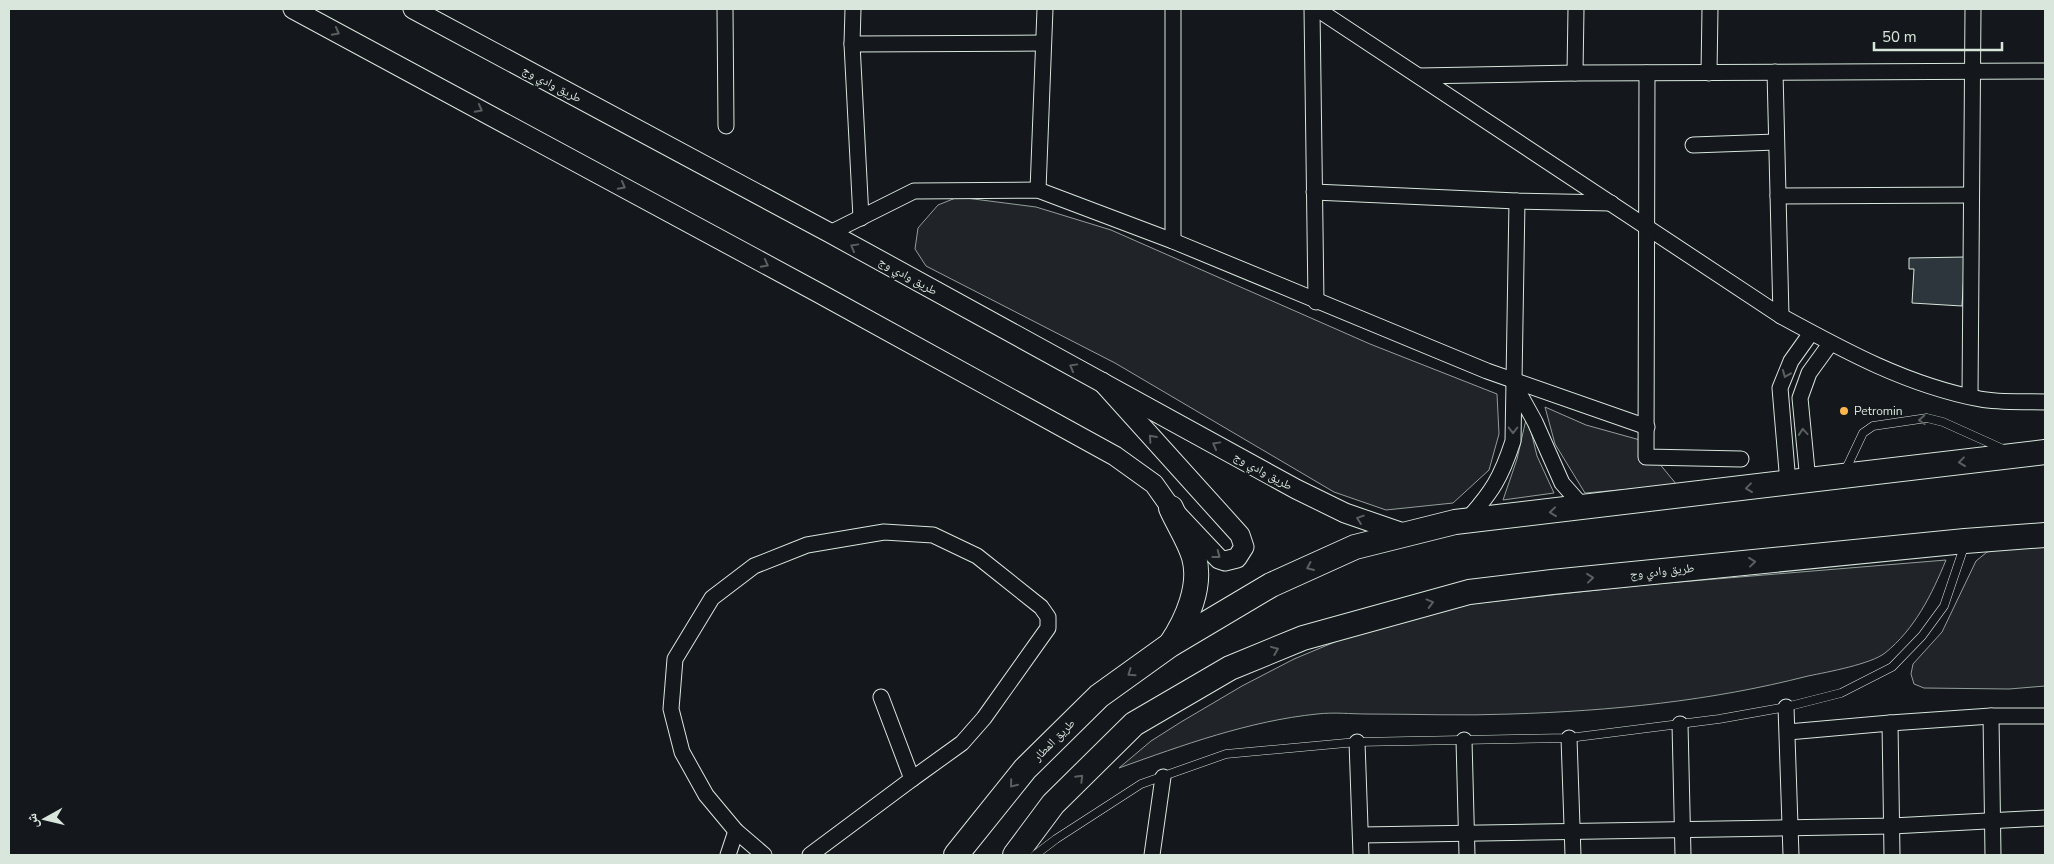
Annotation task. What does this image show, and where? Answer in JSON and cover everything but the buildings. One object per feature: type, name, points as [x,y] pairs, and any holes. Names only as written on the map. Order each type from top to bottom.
[{"type":"main road","points":[[1170,645],[1270,585],[1355,548],[1406,534],[1466,521],[2045,452]]},
{"type":"main road","points":[[1170,645],[1186,622],[1196,582],[1194,557],[1171,508]]},
{"type":"main road","name":"طريق وادي وج","points":[[1015,855],[1053,804],[1134,724],[1230,668],[1303,638],[1469,592],[1965,541],[2045,535]]},
{"type":"main road","name":"طريق المطار","points":[[956,855],[1024,769],[1099,696],[1170,645]]},
{"type":"street","points":[[293,9],[817,292],[1115,456],[1154,484],[1171,508],[1219,559],[1232,561],[1241,553],[1244,547],[1240,535],[1102,382]]},
{"type":"street","name":"طريق وادي وج","points":[[413,9],[438,16],[1296,489],[1345,514],[1406,534]]},
{"type":"street","points":[[725,9],[726,126]]},
{"type":"street","points":[[854,9],[852,44],[861,218]]},
{"type":"street","points":[[1038,190],[1045,9]]},
{"type":"street","points":[[1173,241],[1174,9]]},
{"type":"street","points":[[1312,9],[1316,302]]},
{"type":"street","points":[[1317,9],[1781,316],[1830,344],[1902,378],[1981,399],[2045,402]]},
{"type":"street","points":[[1576,9],[1576,73]]},
{"type":"street","points":[[1708,72],[1710,9]]},
{"type":"street","points":[[1970,396],[1973,9]]},
{"type":"street","points":[[852,44],[1043,43]]},
{"type":"street","points":[[1418,76],[1576,73],[2045,71]]},
{"type":"street","points":[[1775,72],[1781,316]]},
{"type":"street","points":[[1647,73],[1646,457],[1741,459]]},
{"type":"street","points":[[1693,145],[1776,142]]},
{"type":"street","points":[[830,233],[914,191],[1038,190],[1173,241],[1316,302],[1512,381],[1647,427]]},
{"type":"street","points":[[1314,192],[1516,201],[1611,203]]},
{"type":"street","points":[[1778,196],[1972,195]]},
{"type":"street","points":[[1466,521],[1486,499],[1502,473],[1513,441],[1512,381],[1516,201]]},
{"type":"street","points":[[1798,482],[1780,388],[1791,361],[1811,333]]},
{"type":"street","points":[[1798,482],[1800,398],[1810,373],[1830,344]]},
{"type":"street","points":[[1512,381],[1535,422],[1562,483],[1584,508]]},
{"type":"street","points":[[764,855],[736,831],[706,795],[682,752],[671,709],[675,659],[712,598],[754,566],[808,545],[884,532],[933,535],[976,556],[1040,607],[1048,617],[1048,628],[984,718],[962,744],[810,855]]},
{"type":"street","points":[[881,697],[912,779]]},
{"type":"street","points":[[1786,707],[1791,855]]},
{"type":"street","points":[[1788,732],[1991,716],[2045,716]]},
{"type":"street","points":[[1991,716],[1993,855]]},
{"type":"street","points":[[1890,723],[1892,855]]},
{"type":"street","points":[[1680,724],[1682,855]]},
{"type":"street","points":[[1569,738],[1573,855]]},
{"type":"street","points":[[1464,740],[1467,855]]},
{"type":"street","points":[[1357,742],[1362,855]]},
{"type":"street","points":[[1152,855],[1163,776]]},
{"type":"street","points":[[1361,835],[1892,826],[2045,818]]},
{"type":"street","points":[[728,855],[736,831]]},
{"type":"lane","points":[[1842,477],[1863,433],[1873,426],[1927,418],[1943,422],[2016,456]]},
{"type":"lane","points":[[1035,855],[1056,838],[1141,784],[1226,754],[1357,742],[1569,738],[1680,724],[1786,707],[1841,693],[1892,667],[1922,636],[1944,606],[1965,541]]},
{"type":"shaded area","points":[[958,197],[1036,207],[1111,230],[1370,344],[1497,394],[1499,434],[1489,470],[1453,503],[1386,510],[1334,492],[1115,363],[926,266],[915,249],[918,228],[938,205]]},
{"type":"shaded area","points":[[1545,407],[1586,425],[1640,440],[1677,485],[1585,493],[1555,444]]},
{"type":"shaded area","points":[[1527,415],[1537,456],[1554,493],[1503,500],[1517,459]]},
{"type":"shaded area","points":[[2045,544],[2045,686],[2009,689],[1924,688],[1914,684],[1911,674],[1913,664],[1942,632],[1976,561],[1987,552]]},
{"type":"shaded area","points":[[1946,560],[1935,586],[1914,622],[1896,644],[1885,653],[1870,661],[1849,667],[1735,692],[1623,707],[1493,715],[1330,713],[1292,717],[1216,735],[1119,768],[1151,741],[1181,722],[1242,686],[1294,659],[1342,639],[1452,606],[1643,585]]},
{"type":"place","name":"Petromin","points":[[1844,411]]}]
